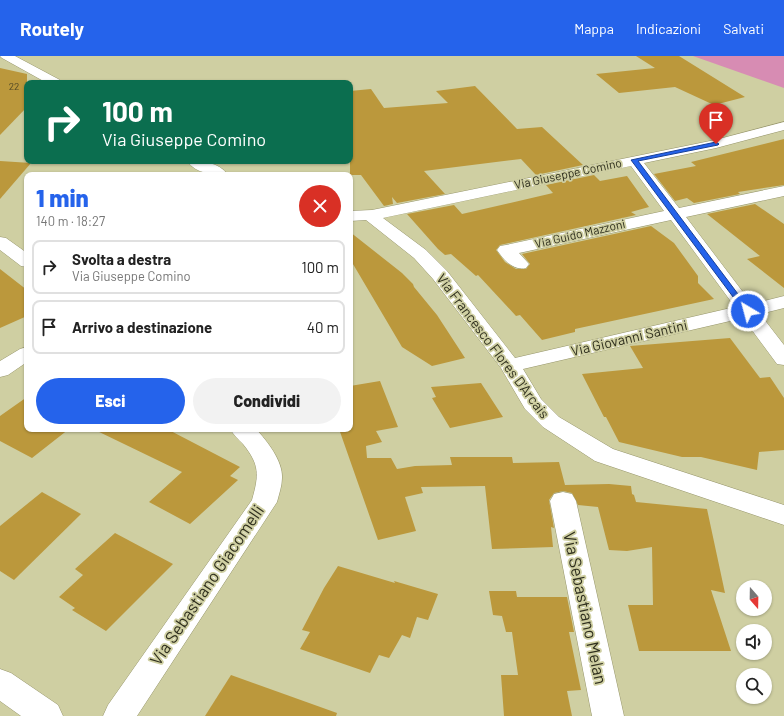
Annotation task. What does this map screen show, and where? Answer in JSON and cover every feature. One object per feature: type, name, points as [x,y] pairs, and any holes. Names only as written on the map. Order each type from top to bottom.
[{"type":"street","points":[[6,56],[50,80]]},
{"type":"street","name":"Via Giuseppe Comino","points":[[353,216],[372,215],[716,144],[784,126]]},
{"type":"street","points":[[634,160],[672,214],[784,359]]},
{"type":"street","points":[[200,164],[215,172]]},
{"type":"street","points":[[672,214],[784,190]]},
{"type":"street","name":"Via Guido Mazzoni","points":[[520,264],[506,250],[672,214]]},
{"type":"street","name":"Via Francesco Flores D'Arcais","points":[[372,215],[420,254],[440,275],[510,366],[533,404],[551,422],[604,455],[784,515]]},
{"type":"street","points":[[0,242],[24,260]]},
{"type":"street","name":"Via Giovanni Santini","points":[[510,366],[784,302]]},
{"type":"street","points":[[0,370],[24,355]]},
{"type":"street","name":"Via Sebastiano Giacomelli","points":[[119,716],[264,502],[270,476],[263,455],[246,432]]},
{"type":"street","name":"Via Sebastiano Melan","points":[[562,501],[608,716]]},
{"type":"street","points":[[0,683],[47,716]]},
{"type":"shaded area","points":[[693,56],[784,56],[784,88]]},
{"type":"building","points":[[636,56],[679,56],[745,97],[714,105],[675,87],[619,93],[596,74],[655,68]]},
{"type":"building","points":[[0,68],[27,74],[27,80],[24,80],[24,110],[0,135]]},
{"type":"building","points":[[475,86],[517,129],[542,127],[583,165],[536,175],[521,159],[424,171],[445,194],[397,203],[392,197],[393,204],[384,206],[361,175],[353,175],[353,172],[350,172],[350,164],[353,164],[353,91],[371,89],[384,108],[448,103],[436,91]]},
{"type":"building","points":[[784,139],[784,185],[738,192],[740,194],[694,203],[687,198],[675,201],[654,174],[696,166],[691,162]]},
{"type":"building","points":[[0,161],[30,164],[0,199]]},
{"type":"building","points":[[594,175],[600,181],[627,176],[649,207],[631,212],[636,215],[500,245],[496,250],[505,262],[516,269],[526,269],[530,264],[522,254],[651,226],[674,243],[698,276],[698,283],[714,299],[575,329],[575,332],[542,340],[520,315],[516,316],[478,275],[476,276],[451,254],[445,255],[438,249],[407,214],[454,205],[462,214],[553,193],[546,185]]},
{"type":"building","points":[[755,204],[784,224],[784,288],[747,259],[760,256],[707,214]]},
{"type":"building","points":[[353,234],[402,273],[413,284],[437,315],[465,358],[432,366],[402,347],[353,264]]},
{"type":"building","points":[[0,269],[24,288],[24,317],[0,328]]},
{"type":"building","points":[[730,338],[760,378],[770,377],[784,398],[784,450],[759,452],[757,470],[701,457],[682,457],[619,442],[606,417],[604,417],[582,374],[643,368],[630,346]]},
{"type":"building","points":[[380,381],[398,427],[376,431],[382,442],[366,446],[367,458],[391,458],[397,469],[415,466],[452,465],[450,457],[512,457],[513,463],[559,462],[565,485],[609,484],[631,486],[632,494],[634,495],[636,502],[707,509],[725,593],[711,590],[731,651],[639,651],[628,605],[653,605],[652,547],[627,551],[609,550],[598,507],[578,505],[572,493],[563,491],[554,493],[549,500],[554,528],[551,527],[553,547],[492,549],[485,486],[421,487],[423,493],[405,497],[416,531],[378,540],[340,432],[353,432],[353,386]]},
{"type":"building","points":[[481,383],[503,417],[450,428],[432,398],[436,397],[431,387]]},
{"type":"building","points":[[24,399],[24,432],[65,432],[32,458],[0,441],[0,416]]},
{"type":"building","points":[[99,432],[173,432],[240,467],[230,476],[238,480],[190,524],[149,502],[182,472]]},
{"type":"building","points":[[42,492],[81,514],[14,580],[0,571],[0,526]]},
{"type":"building","points":[[115,533],[173,564],[106,631],[72,610],[75,608],[59,597],[83,575],[75,569]]},
{"type":"building","points":[[338,566],[438,594],[428,620],[417,617],[410,638],[402,635],[389,658],[379,655],[370,673],[300,649],[310,632],[302,630],[324,588]]},
{"type":"building","points":[[489,591],[516,591],[517,597],[567,597],[574,632],[569,632],[581,690],[567,691],[572,716],[504,716],[501,675],[518,675],[512,632],[506,632],[502,616],[493,615]]},
{"type":"building","points":[[231,675],[337,713],[336,716],[205,716]]},
{"type":"route","points":[[716,144],[634,160],[672,214],[748,311]]}]
